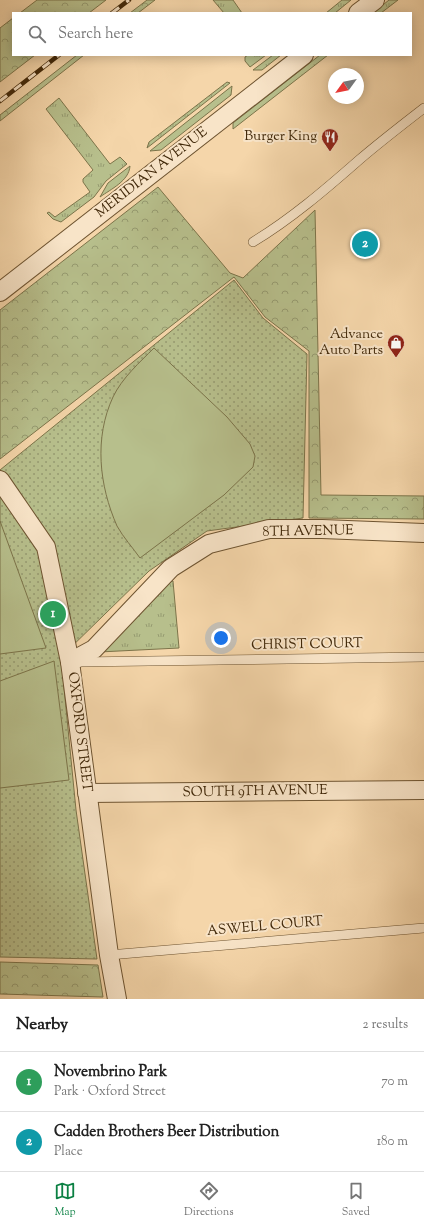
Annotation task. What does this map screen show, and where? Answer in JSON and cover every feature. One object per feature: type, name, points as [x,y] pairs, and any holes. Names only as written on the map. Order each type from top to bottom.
[{"type":"street","points":[[359,12],[375,0]]},
{"type":"street","name":"MERIDIAN AVENUE","points":[[0,292],[303,56]]},
{"type":"street","name":"OXFORD STREET","points":[[0,480],[46,547],[70,662],[109,954],[118,999]]},
{"type":"street","name":"8TH AVENUE","points":[[70,662],[94,649],[171,568],[208,544],[269,530],[322,529],[424,533]]},
{"type":"street","name":"SOUTH 9TH AVENUE","points":[[87,794],[424,790]]},
{"type":"lane","points":[[252,242],[267,234],[337,180],[424,108]]},
{"type":"lane","name":"CHRIST COURT","points":[[70,662],[424,657]]},
{"type":"lane","name":"ASWELL COURT","points":[[109,954],[424,928]]},
{"type":"green space","points":[[37,0],[106,0],[90,12],[21,12]]},
{"type":"green space","points":[[147,0],[155,0],[139,12],[131,12]]},
{"type":"green space","points":[[213,0],[233,0],[241,12],[223,12]]},
{"type":"green space","points":[[342,0],[351,0],[336,12],[327,12]]},
{"type":"green space","points":[[389,0],[398,0],[382,12],[374,12]]},
{"type":"green space","points":[[12,19],[12,56],[34,56],[0,82],[0,28]]},
{"type":"green space","points":[[76,56],[83,56],[0,121],[0,115]]},
{"type":"green space","points":[[265,56],[250,67],[245,61],[245,57]]},
{"type":"green space","points":[[272,56],[280,56],[262,70],[253,70]]},
{"type":"green space","points":[[319,56],[327,56],[233,129],[233,123]]},
{"type":"green space","points":[[227,82],[230,83],[147,148],[149,142]]},
{"type":"green space","points":[[232,86],[231,95],[161,150],[150,151]]},
{"type":"green space","points":[[59,98],[110,164],[120,157],[127,164],[106,181],[94,197],[61,222],[53,219],[47,213],[49,212],[55,217],[90,192],[83,182],[83,179],[93,170],[46,109]]},
{"type":"green space","points":[[130,166],[129,171],[123,180],[100,197],[108,183]]},
{"type":"green space","points":[[158,187],[230,273],[243,278],[315,210],[321,495],[424,496],[424,519],[309,518],[309,351],[265,317],[234,277],[0,459],[0,310]]},
{"type":"green space","points":[[234,280],[263,318],[307,354],[303,518],[207,531],[149,571],[61,657],[76,810],[97,959],[0,957],[0,470]]},
{"type":"green space","points":[[154,348],[227,417],[250,444],[255,456],[253,467],[224,495],[140,558],[119,530],[111,510],[103,478],[101,445],[107,413],[113,397],[121,383]]},
{"type":"green space","points":[[0,521],[46,648],[0,654]]},
{"type":"green space","points":[[170,581],[173,581],[179,648],[99,652]]},
{"type":"green space","points":[[54,661],[69,780],[0,788],[0,681]]},
{"type":"green space","points":[[0,962],[98,965],[103,997],[0,994]]},
{"type":"railway","points":[[113,12],[129,0]]},
{"type":"railway","points":[[0,101],[58,56]]},
{"type":"place","name":"Burger King","points":[[330,152]]},
{"type":"place","name":"Cadden Brothers Beer Distribution","points":[[365,244]]},
{"type":"place","name":"Advance Auto Parts","points":[[396,358]]},
{"type":"place","name":"Novembrino Park","points":[[53,614]]}]
